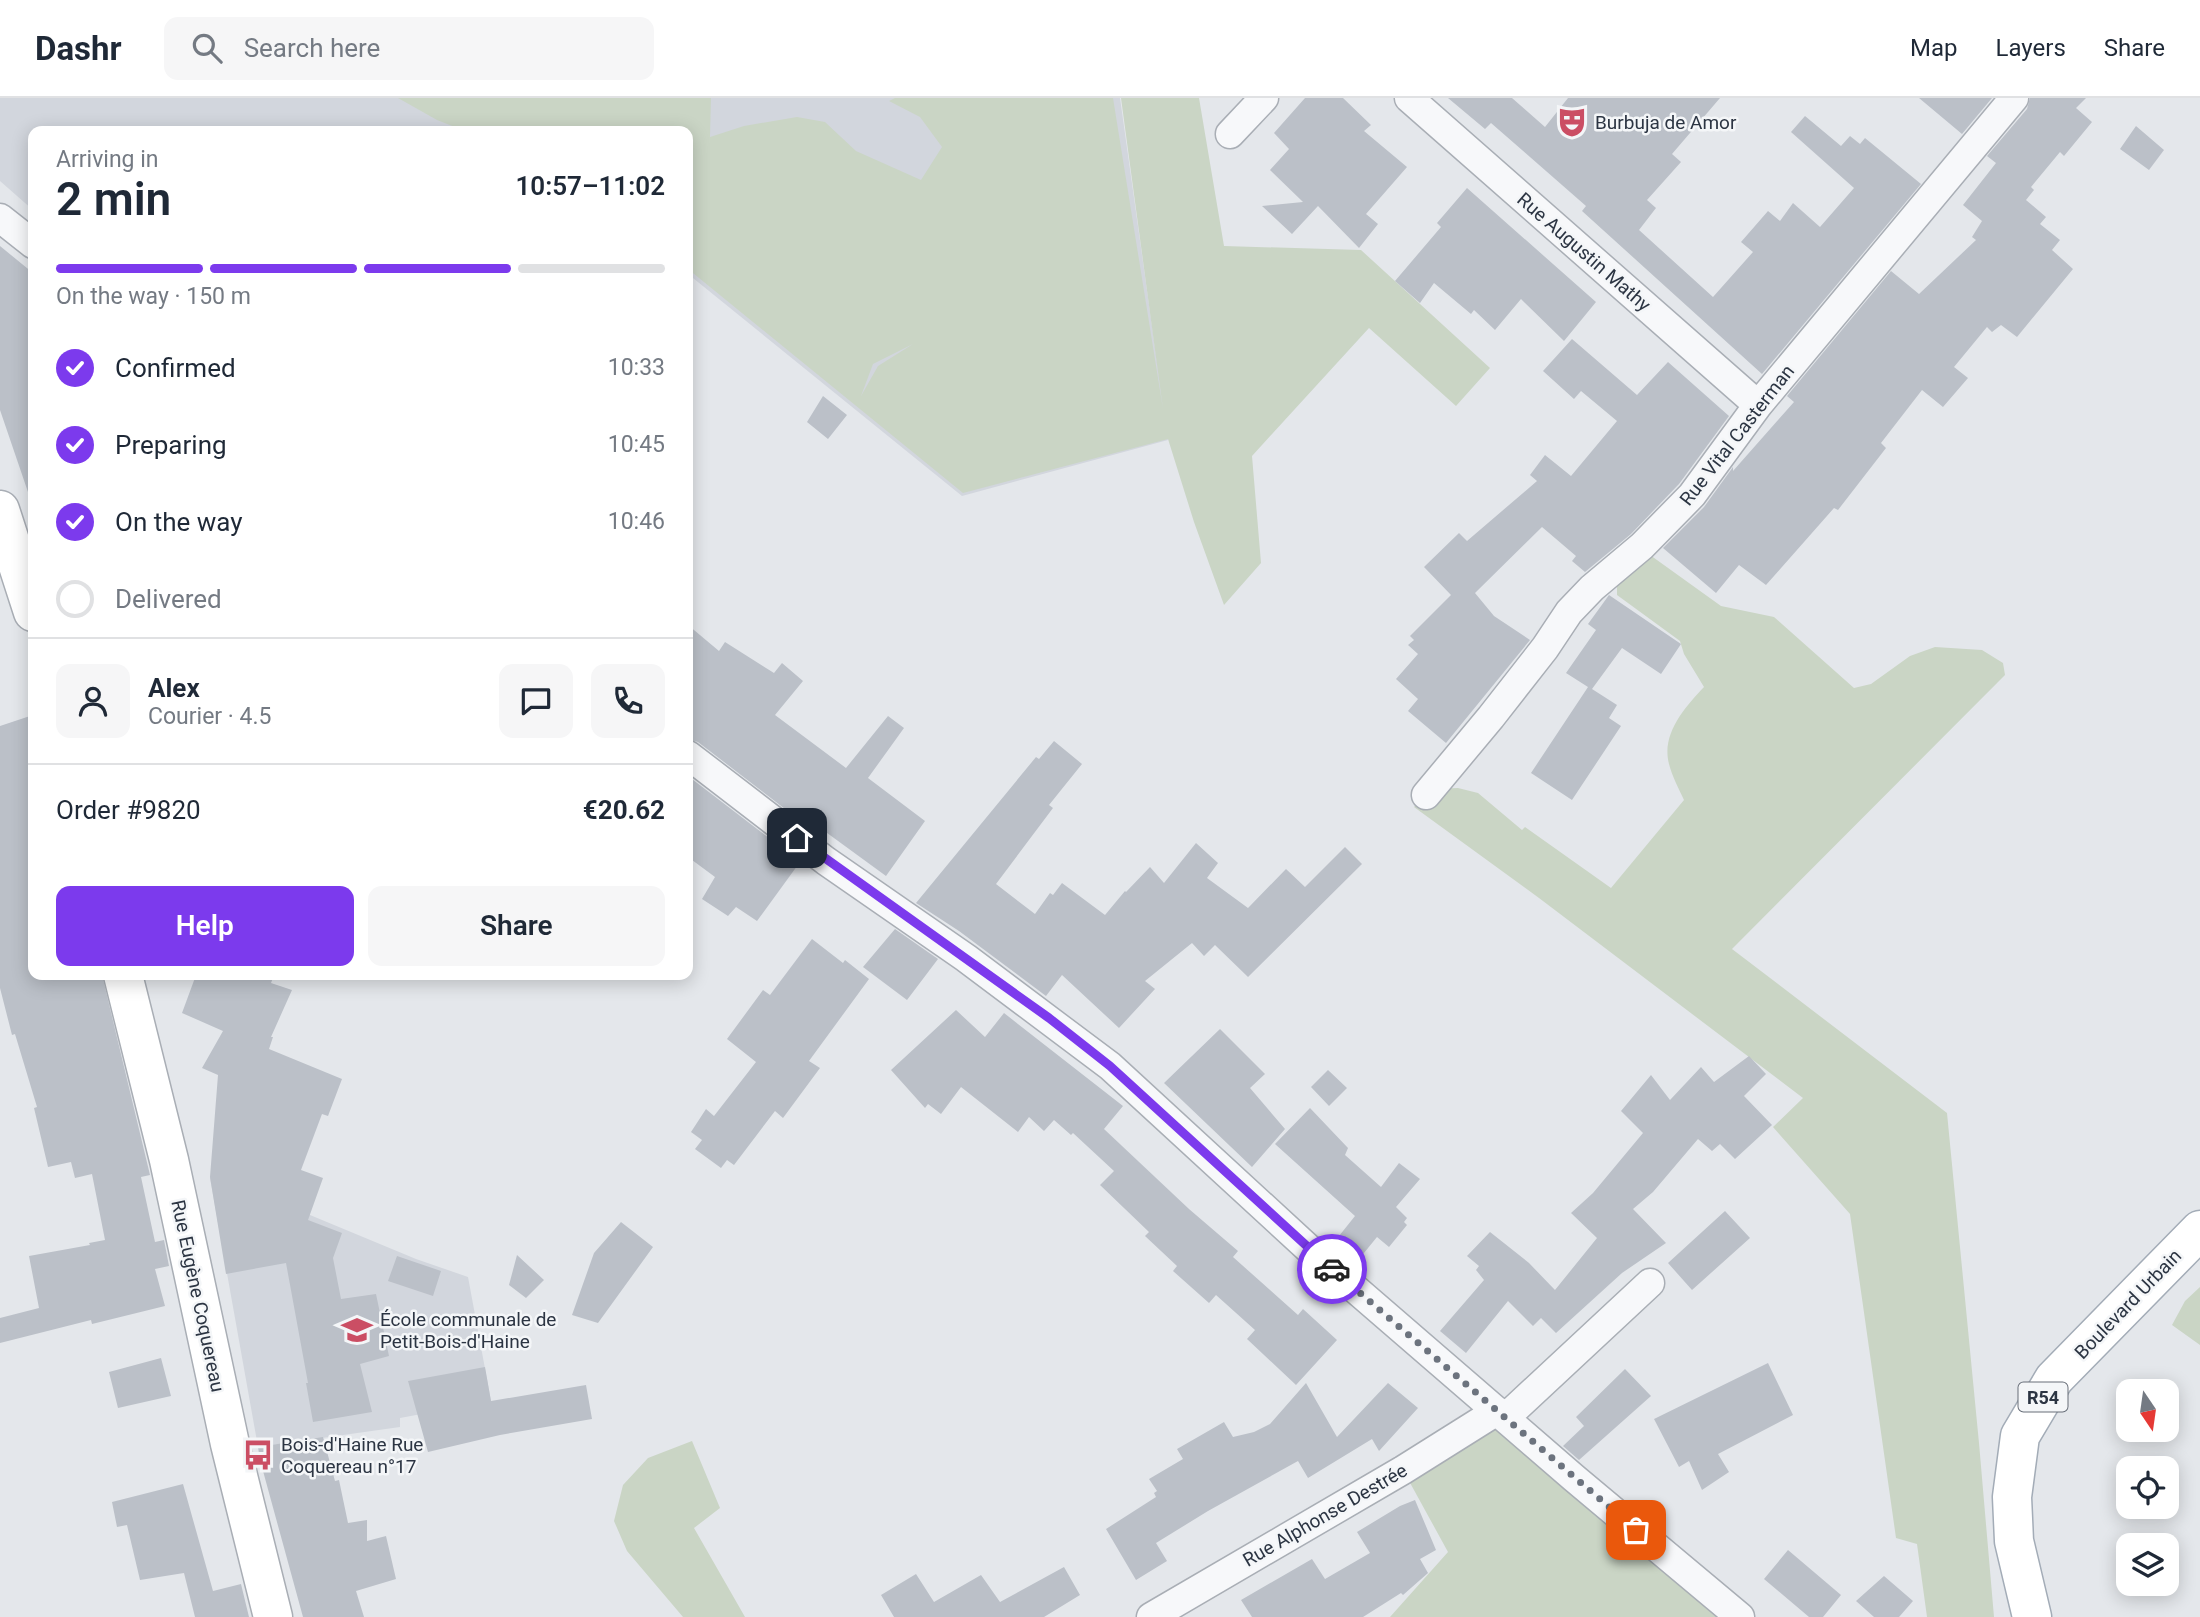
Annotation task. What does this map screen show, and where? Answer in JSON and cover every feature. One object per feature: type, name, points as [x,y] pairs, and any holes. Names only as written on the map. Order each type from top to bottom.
[{"type":"street","points":[[1230,134],[1264,98]]},
{"type":"street","name":"Rue Augustin Mathy","points":[[1409,98],[1758,405]]},
{"type":"street","name":"Rue Vital Casterman","points":[[1426,795],[1545,648],[1569,612],[1692,495],[1758,405],[2014,98]]},
{"type":"street","points":[[0,218],[28,240]]},
{"type":"street","points":[[0,510],[28,597]]},
{"type":"street","points":[[693,759],[826,861],[966,958],[1110,1066],[1310,1249],[1740,1617]]},
{"type":"street","name":"Rue Eugène Coquereau","points":[[124,980],[169,1160],[229,1444],[273,1617]]},
{"type":"street","name":"Boulevard Urbain","points":[[2032,1617],[2014,1541],[2012,1497],[2020,1436],[2054,1379],[2200,1230]]},
{"type":"street","name":"Rue Alphonse Destrée","points":[[1151,1617],[1501,1415],[1650,1283]]},
{"type":"shaded area","points":[[0,98],[1120,98],[1168,440],[962,496],[693,278],[693,126],[28,126],[28,206],[0,181]]},
{"type":"shaded area","name":"École communale de Petit-Bois-d'Haine","points":[[210,1178],[250,1190],[416,1259],[468,1277],[491,1401],[400,1418],[400,1427],[258,1447]]},
{"type":"green space","points":[[398,98],[711,98],[710,137],[744,126],[797,117],[825,122],[856,151],[921,180],[942,147],[920,117],[889,101],[895,98],[1113,98],[1163,409],[1121,98],[1199,98],[1224,246],[1361,250],[1490,368],[1456,406],[1369,328],[1252,456],[1261,563],[1224,605],[1168,439],[963,493],[693,273],[693,126],[452,126]],"holes":[[[913,344],[878,366],[861,396],[873,364]]]},
{"type":"green space","points":[[1650,555],[1721,606],[1774,617],[1854,688],[1871,684],[1910,656],[1935,647],[1982,650],[2003,663],[2005,675],[1732,949],[1947,1113],[1994,1617],[1927,1617],[1917,1544],[1896,1538],[1850,1214],[1773,1127],[1803,1098],[1414,807],[1431,789],[1458,788],[1478,793],[1522,830],[1525,827],[1611,888],[1684,800],[1669,764],[1668,742],[1682,712],[1704,687],[1684,654],[1680,641],[1617,595],[1617,583]]},
{"type":"green space","points":[[2200,1287],[2200,1345],[2172,1325],[2185,1301]]},
{"type":"green space","points":[[1497,1411],[1740,1617],[1390,1617],[1448,1552],[1403,1470]]},
{"type":"green space","points":[[692,1441],[720,1508],[694,1528],[745,1617],[683,1617],[627,1551],[614,1521],[623,1485],[648,1458]]},
{"type":"building","points":[[1305,98],[1343,98],[1371,125],[1364,131],[1407,167],[1366,214],[1378,224],[1359,248],[1318,206],[1292,234],[1262,206],[1303,202],[1270,170],[1289,149],[1274,133]]},
{"type":"building","points":[[1448,98],[1512,98],[1545,127],[1568,98],[1720,98],[1672,154],[1681,162],[1647,200],[1656,208],[1639,230],[1713,297],[1753,252],[1741,242],[1768,211],[1780,221],[1793,203],[1820,227],[1854,188],[1791,132],[1805,116],[1841,146],[1850,136],[1860,144],[1865,138],[1921,184],[1762,374],[1582,211],[1586,206],[1491,123],[1485,129]]},
{"type":"building","points":[[1919,98],[1992,98],[1962,134]]},
{"type":"building","points":[[2030,98],[2086,98],[2076,108],[2092,122],[2064,156],[2060,152],[2031,187],[2034,190],[2026,200],[2046,217],[2040,224],[2060,240],[2052,250],[2073,269],[2017,337],[2001,325],[1992,332],[1987,327],[1954,367],[1968,378],[1943,407],[1922,390],[1881,443],[1886,448],[1838,510],[1834,508],[1766,585],[1739,565],[1716,593],[1663,548],[1704,507],[1733,467],[1733,471],[1794,402],[1787,396],[1891,271],[1919,294],[1976,240],[1972,237],[1982,221],[1963,205],[1996,163],[1987,156],[2027,109]]},
{"type":"building","points":[[2136,126],[2164,150],[2149,170],[2120,149]]},
{"type":"building","points":[[1467,188],[1596,302],[1564,341],[1521,299],[1495,330],[1474,310],[1471,314],[1434,283],[1420,303],[1395,281],[1441,227],[1437,223]]},
{"type":"building","points":[[0,246],[28,269],[28,492],[0,410]]},
{"type":"building","points":[[1572,339],[1637,395],[1668,362],[1729,416],[1679,484],[1631,534],[1585,572],[1572,561],[1576,556],[1542,527],[1475,593],[1494,616],[1530,640],[1446,743],[1408,711],[1418,699],[1396,679],[1418,654],[1408,645],[1414,640],[1410,636],[1451,595],[1424,567],[1459,533],[1467,541],[1537,481],[1530,475],[1545,455],[1571,476],[1617,421],[1581,391],[1574,399],[1543,371]]},
{"type":"building","points":[[823,396],[847,415],[828,439],[807,422]]},
{"type":"building","points":[[1609,595],[1681,644],[1661,674],[1622,648],[1592,689],[1617,705],[1609,718],[1621,726],[1572,800],[1531,773],[1588,687],[1566,673],[1596,630],[1588,624]]},
{"type":"building","points":[[693,629],[719,651],[725,642],[774,673],[782,663],[803,681],[775,715],[846,768],[888,716],[904,728],[868,778],[925,821],[886,876],[823,830],[819,835],[693,740]]},
{"type":"building","points":[[28,717],[28,980],[103,980],[150,1175],[141,1177],[155,1242],[164,1240],[169,1266],[155,1269],[165,1306],[92,1324],[91,1320],[0,1343],[0,1318],[39,1308],[29,1256],[105,1240],[92,1174],[75,1178],[71,1162],[48,1167],[34,1108],[37,1107],[15,1034],[12,1035],[0,988],[0,726]]},
{"type":"building","points":[[1054,741],[1082,764],[1049,805],[1053,808],[996,884],[1035,914],[1050,893],[1053,895],[1062,883],[1105,915],[1150,867],[1164,883],[1196,843],[1218,863],[1207,878],[1248,908],[1286,869],[1305,887],[1345,847],[1362,864],[1248,977],[1215,945],[1204,956],[1192,943],[1145,981],[1155,989],[1119,1028],[1062,975],[1046,996],[959,931],[916,903],[1036,757],[1039,759]]},
{"type":"building","points":[[693,780],[800,862],[757,921],[736,907],[728,916],[702,899],[715,877],[693,861]]},
{"type":"building","points":[[895,929],[938,959],[907,1000],[863,967]]},
{"type":"building","points":[[812,939],[869,979],[809,1061],[820,1068],[783,1118],[775,1111],[734,1165],[727,1160],[721,1168],[695,1149],[702,1140],[691,1132],[706,1109],[714,1116],[756,1062],[727,1039],[763,990],[770,995]]},
{"type":"building","points":[[194,980],[272,980],[271,983],[292,990],[271,1037],[269,1049],[342,1079],[328,1116],[322,1114],[301,1170],[323,1178],[308,1220],[342,1233],[333,1258],[341,1299],[376,1294],[389,1356],[360,1364],[372,1412],[313,1422],[286,1263],[226,1274],[210,1177],[218,1075],[202,1068],[223,1031],[182,1013]]},
{"type":"building","points":[[956,1010],[985,1037],[1004,1013],[1123,1106],[1104,1129],[1238,1251],[1233,1257],[1298,1315],[1303,1309],[1337,1340],[1296,1385],[1247,1339],[1255,1330],[1216,1295],[1209,1303],[1173,1271],[1177,1266],[1145,1236],[1149,1232],[1100,1185],[1114,1171],[1073,1133],[1071,1135],[1054,1120],[1044,1131],[1029,1117],[1018,1132],[961,1087],[941,1114],[928,1104],[925,1108],[891,1070]]},
{"type":"building","points":[[1220,1029],[1265,1074],[1250,1088],[1285,1129],[1252,1167],[1164,1083]]},
{"type":"building","points":[[1749,1056],[1766,1074],[1744,1096],[1772,1125],[1735,1159],[1720,1144],[1712,1151],[1698,1139],[1653,1192],[1633,1209],[1666,1243],[1622,1273],[1556,1333],[1541,1318],[1533,1326],[1508,1301],[1466,1353],[1440,1331],[1484,1280],[1476,1270],[1479,1266],[1467,1256],[1490,1232],[1529,1263],[1555,1290],[1597,1238],[1571,1213],[1593,1193],[1643,1133],[1621,1111],[1651,1075],[1670,1100],[1701,1067],[1714,1082]]},
{"type":"building","points":[[1328,1070],[1347,1088],[1329,1106],[1311,1087]]},
{"type":"building","points":[[1310,1108],[1348,1148],[1345,1155],[1381,1187],[1399,1163],[1420,1179],[1396,1207],[1407,1218],[1404,1222],[1407,1225],[1389,1247],[1377,1237],[1355,1264],[1331,1246],[1355,1216],[1275,1144]]},
{"type":"building","points":[[1725,1211],[1750,1238],[1692,1290],[1668,1263]]},
{"type":"building","points":[[621,1222],[653,1247],[598,1323],[572,1315],[594,1253]]},
{"type":"building","points":[[517,1255],[544,1280],[526,1298],[509,1285]]},
{"type":"building","points":[[397,1256],[441,1271],[433,1296],[388,1281]]},
{"type":"building","points":[[161,1358],[171,1396],[118,1408],[109,1372]]},
{"type":"building","points":[[1768,1363],[1793,1415],[1718,1454],[1729,1472],[1702,1490],[1689,1461],[1679,1467],[1654,1419]]},
{"type":"building","points":[[485,1367],[491,1401],[586,1385],[592,1419],[500,1435],[428,1452],[408,1381]]},
{"type":"building","points":[[1625,1369],[1651,1396],[1579,1460],[1563,1446],[1584,1426],[1576,1417]]},
{"type":"building","points":[[1306,1383],[1337,1437],[1388,1383],[1418,1408],[1379,1451],[1372,1439],[1308,1478],[1298,1461],[1208,1511],[1156,1543],[1167,1561],[1136,1580],[1106,1529],[1156,1497],[1154,1493],[1157,1491],[1149,1479],[1183,1459],[1177,1449],[1224,1422],[1233,1437],[1254,1432],[1270,1424]]},
{"type":"building","points":[[323,1437],[335,1481],[339,1480],[348,1523],[367,1520],[367,1541],[386,1536],[396,1579],[356,1591],[364,1617],[303,1617],[260,1460],[258,1447]]},
{"type":"building","points":[[183,1484],[213,1591],[241,1584],[249,1617],[195,1617],[184,1573],[140,1580],[127,1525],[117,1527],[112,1502]]},
{"type":"building","points":[[1415,1500],[1436,1550],[1420,1559],[1428,1573],[1403,1595],[1401,1593],[1363,1617],[1252,1617],[1241,1600],[1312,1559],[1325,1579],[1370,1553],[1357,1532]]},
{"type":"building","points":[[1788,1550],[1841,1595],[1823,1617],[1809,1617],[1764,1579]]},
{"type":"building","points":[[1064,1567],[1080,1595],[1044,1617],[894,1617],[881,1595],[916,1574],[934,1602],[981,1575],[1000,1602]]},
{"type":"building","points":[[1884,1576],[1913,1601],[1899,1617],[1874,1617],[1856,1601]]},
{"type":"way so far","points":[[1332,1269],[1636,1530]]},
{"type":"place","name":"Burbuja de Amor","points":[[1572,122]]},
{"type":"place","name":"École communale de Petit-Bois-d'Haine","points":[[357,1330]]},
{"type":"place","name":"Bois-d'Haine Rue Coquereau n°17","points":[[258,1455]]},
{"type":"route","points":[[797,838],[1049,1018],[1110,1066],[1332,1269]]}]
